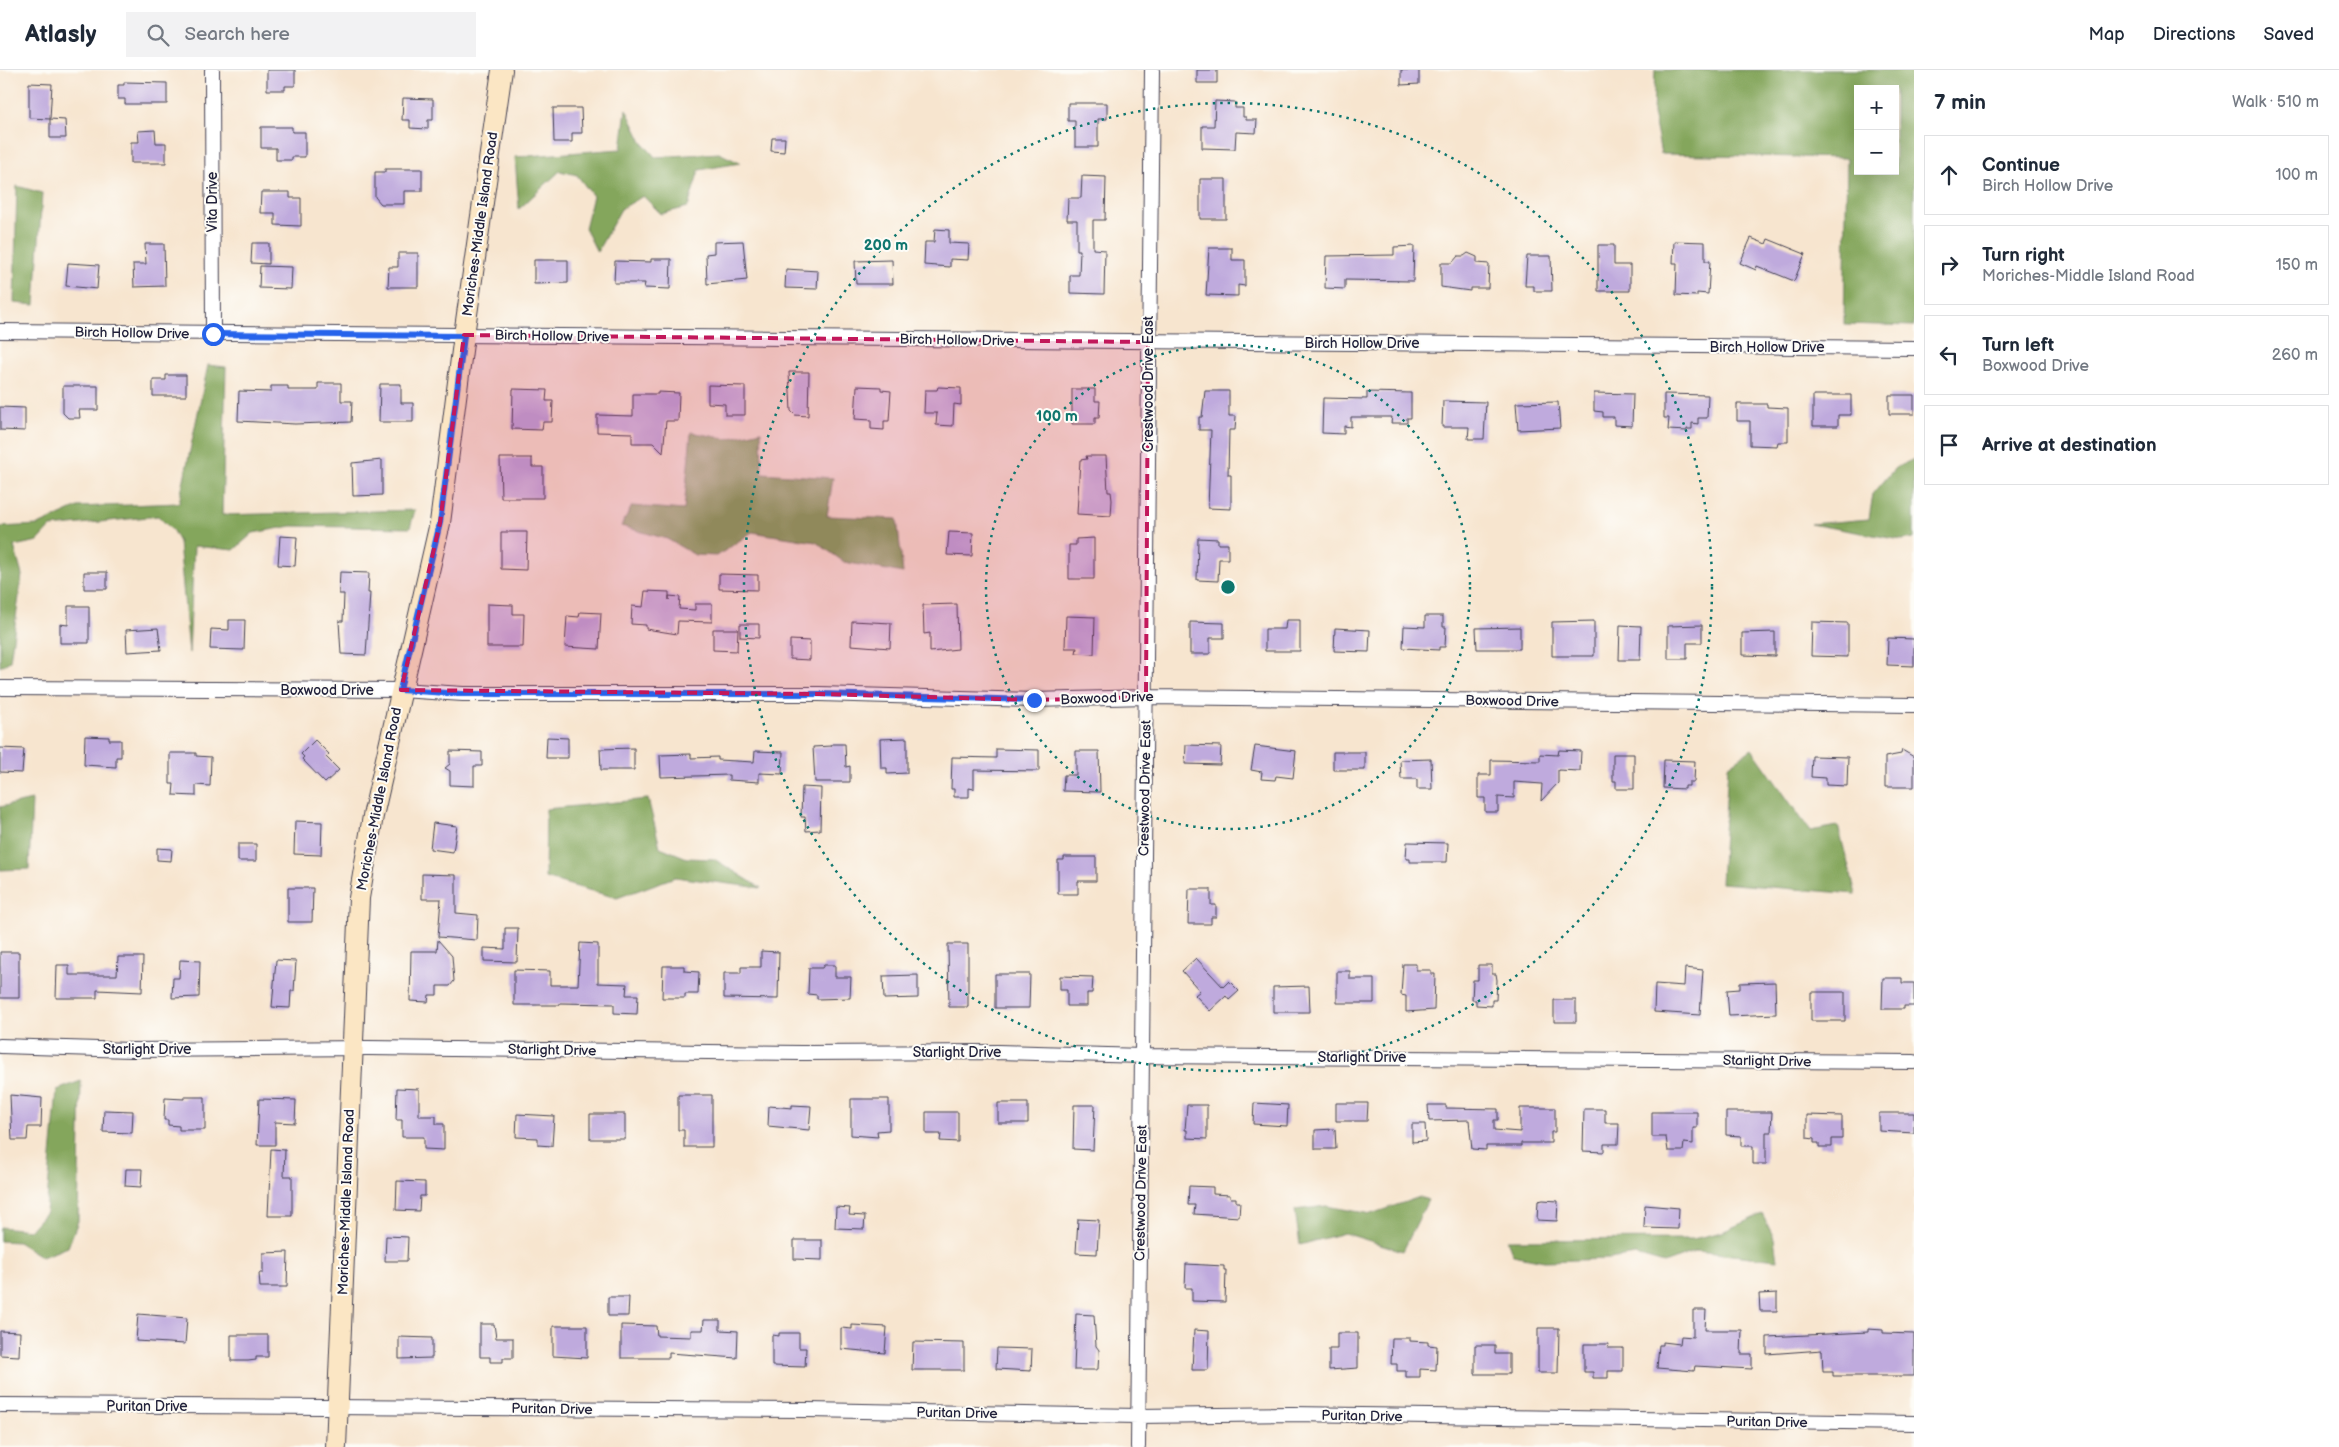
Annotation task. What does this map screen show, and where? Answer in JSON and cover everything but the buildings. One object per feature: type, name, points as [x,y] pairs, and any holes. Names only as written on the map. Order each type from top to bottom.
[{"type":"main road","name":"Moriches-Middle Island Road","points":[[336,1447],[356,933],[363,868],[400,690],[440,523],[464,336],[502,70]]},
{"type":"street","name":"Vita Drive","points":[[212,70],[213,334]]},
{"type":"street","name":"Crestwood Drive East","points":[[1138,1447],[1152,70]]},
{"type":"street","name":"Birch Hollow Drive","points":[[0,331],[1914,348]]},
{"type":"street","name":"Boxwood Drive","points":[[0,688],[400,690],[463,694],[819,694],[1034,700],[1146,697],[1914,705]]},
{"type":"street","name":"Starlight Drive","points":[[0,1046],[132,1050],[352,1048],[801,1054],[998,1052],[1143,1056],[1914,1062]]},
{"type":"street","name":"Puritan Drive","points":[[0,1405],[827,1410],[1138,1416],[1292,1414],[1569,1420],[1914,1423]]},
{"type":"highlighted area","points":[[464,335],[1148,342],[1146,697],[1034,700],[819,694],[401,690],[440,523]]},
{"type":"green space","points":[[1655,70],[1914,70],[1914,326],[1844,324],[1847,158],[1661,154],[1653,113]]},
{"type":"green space","points":[[626,109],[642,142],[655,157],[719,153],[740,163],[699,170],[688,207],[661,214],[643,196],[621,209],[597,252],[585,228],[593,196],[577,175],[560,171],[519,209],[515,157],[621,149]]},
{"type":"green space","points":[[17,186],[42,193],[35,305],[14,303]]},
{"type":"green space","points":[[208,365],[226,367],[222,515],[415,510],[410,528],[292,526],[253,533],[234,550],[194,546],[189,653],[179,542],[173,531],[158,516],[51,527],[38,541],[14,546],[22,575],[10,661],[0,667],[0,527],[38,525],[78,507],[179,503]]},
{"type":"green space","points":[[761,431],[762,473],[833,478],[827,516],[897,519],[903,573],[844,562],[816,542],[752,532],[717,556],[695,555],[667,539],[621,526],[632,506],[684,510],[691,432],[727,439]]},
{"type":"green space","points":[[1914,459],[1914,538],[1902,540],[1810,524],[1869,519],[1873,494],[1895,468]]},
{"type":"green space","points":[[1752,749],[1810,831],[1838,826],[1856,894],[1721,883],[1728,766]]},
{"type":"green space","points":[[648,799],[660,847],[687,858],[714,859],[761,888],[675,877],[617,898],[545,878],[546,809]]},
{"type":"green space","points":[[32,800],[29,869],[0,870],[0,807]]},
{"type":"green space","points":[[81,1081],[78,1221],[68,1247],[42,1257],[18,1242],[0,1241],[0,1227],[30,1230],[46,1212],[57,1090]]},
{"type":"green space","points":[[1420,1197],[1428,1200],[1403,1251],[1344,1233],[1300,1245],[1295,1210],[1326,1206],[1371,1214]]},
{"type":"green space","points":[[1762,1214],[1774,1238],[1777,1260],[1697,1251],[1664,1263],[1636,1255],[1609,1259],[1544,1261],[1513,1255],[1507,1240],[1693,1239],[1722,1232]]},
{"type":"route","points":[[213,334],[464,336],[440,523],[400,690],[463,694],[563,692],[711,695],[819,694],[1034,700]]}]
